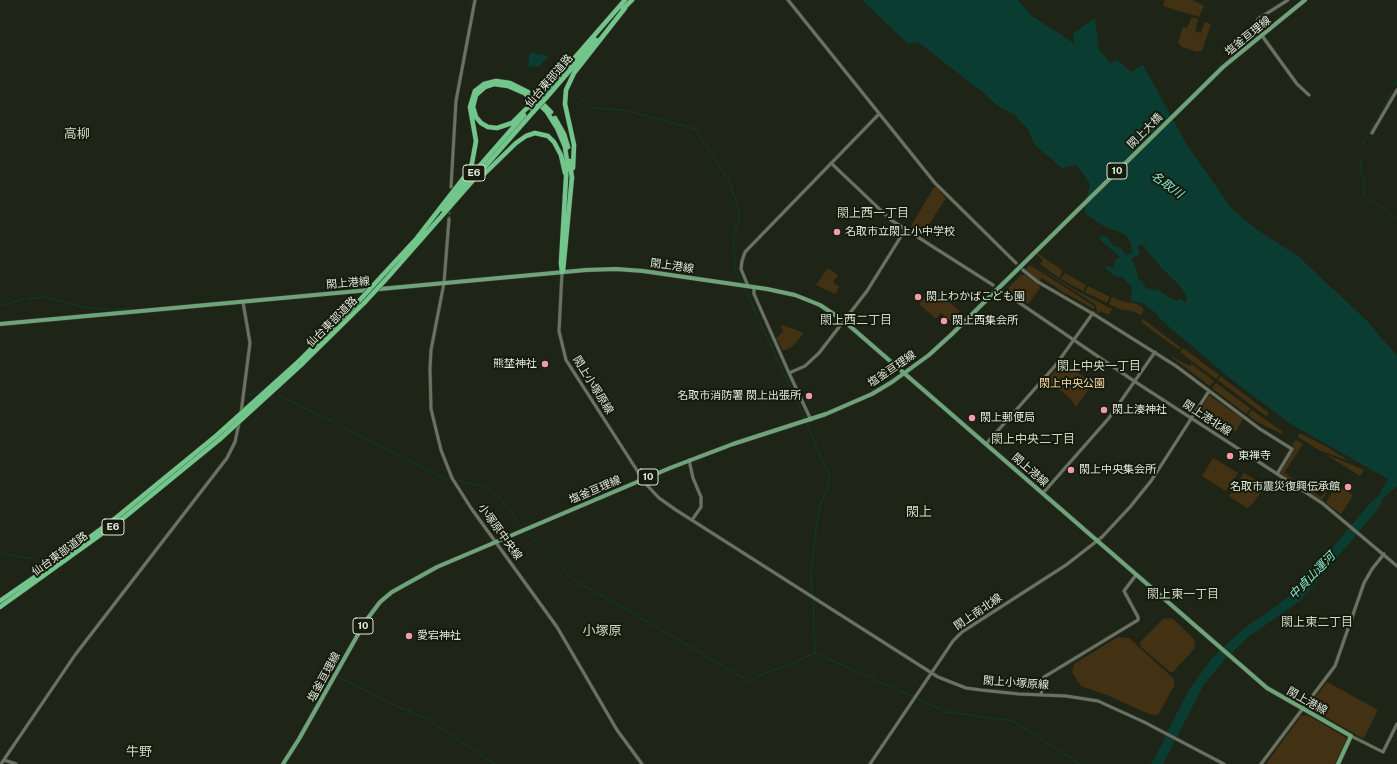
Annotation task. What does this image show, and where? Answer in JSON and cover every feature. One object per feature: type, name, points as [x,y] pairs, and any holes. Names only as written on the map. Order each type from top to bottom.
[{"type":"highway","name":"仙台東部道路","points":[[0,601],[112,521],[218,437],[297,363],[358,302],[417,238],[625,0]]},
{"type":"highway","name":"仙台東部道路","points":[[544,94],[632,0]]},
{"type":"highway","points":[[562,272],[572,179],[574,145],[565,104],[566,90],[574,73],[625,8]]},
{"type":"highway","points":[[417,238],[466,175],[472,163],[476,146],[470,103],[475,91],[488,82],[500,81],[515,85],[534,96],[549,110],[558,122],[566,140],[572,179]]},
{"type":"highway","points":[[544,94],[531,109],[512,123],[497,128],[488,127],[481,123],[476,117],[474,106],[479,92],[485,87],[494,84],[513,88],[532,98],[546,112],[560,134],[566,152],[561,262],[562,272]]},
{"type":"highway","name":"仙台東部道路","points":[[0,607],[121,520],[302,364],[365,302],[428,233],[531,109]]},
{"type":"highway","points":[[428,233],[500,157],[526,136],[535,133],[544,135],[554,142],[561,155],[566,178]]},
{"type":"main road","name":"塩釜亘理線","points":[[1203,86],[1223,67],[1305,0]]},
{"type":"main road","name":"閖上大橋","points":[[1030,256],[1203,86]]},
{"type":"main road","name":"塩釜亘理線","points":[[283,764],[299,739],[363,626],[380,602],[392,592],[419,576],[495,542],[689,460],[808,421],[872,394],[905,373],[929,355],[1030,256]]},
{"type":"main road","name":"閖上港線","points":[[0,324],[586,270],[629,270],[754,287],[802,297],[827,309],[844,321],[1267,688],[1351,736]]},
{"type":"main road","points":[[1338,764],[1351,736]]},
{"type":"street","points":[[451,187],[456,101],[475,0]]},
{"type":"street","points":[[788,0],[935,183],[1016,263]]},
{"type":"street","points":[[1288,0],[1256,22],[1257,30],[1301,89],[1310,95]]},
{"type":"street","points":[[1372,133],[1397,90]]},
{"type":"street","points":[[745,286],[741,269],[745,252],[879,114]]},
{"type":"street","points":[[831,163],[878,209],[905,230],[993,285]]},
{"type":"street","name":"小塚原中央線","points":[[449,219],[444,283],[431,350],[430,369],[430,396],[435,429],[441,450],[452,478],[495,542],[557,627],[616,728],[642,764]]},
{"type":"street","points":[[789,373],[804,366],[816,357],[867,291],[905,230]]},
{"type":"street","points":[[1023,270],[1038,282],[1093,313],[1155,352],[1209,390],[1260,429],[1292,449],[1277,474]]},
{"type":"street","name":"閖上小塚原線","points":[[562,272],[559,331],[566,360],[645,483],[659,498],[930,673],[966,688],[1000,693],[1066,696],[1098,702],[1113,707],[1224,764]]},
{"type":"street","points":[[754,287],[754,294],[789,373],[808,421]]},
{"type":"street","name":"閖上港北線","points":[[1002,291],[1134,381],[1322,503],[1397,566]]},
{"type":"street","points":[[1,764],[75,655],[229,455],[236,438],[250,343],[244,302]]},
{"type":"street","points":[[986,444],[1046,377],[1075,340],[1093,313]]},
{"type":"street","points":[[1043,493],[1106,421],[1155,352]]},
{"type":"street","name":"閖上南北線","points":[[870,764],[917,692],[953,641],[962,632],[1066,565],[1096,541],[1117,521],[1144,490],[1209,390]]},
{"type":"street","points":[[689,460],[693,478],[702,497],[701,507],[692,520]]},
{"type":"street","points":[[1261,764],[1335,666],[1364,583],[1372,569],[1384,554]]},
{"type":"street","points":[[1041,694],[1044,677],[1138,620],[1138,617],[1124,591],[1136,575]]},
{"type":"street","points":[[1351,736],[1383,752],[1397,724]]},
{"type":"street","points":[[4,760],[16,764]]},
{"type":"green space","points":[[1165,0],[1193,0],[1204,6],[1199,17],[1163,6]]},
{"type":"green space","points":[[1192,17],[1198,19],[1195,31],[1201,33],[1205,22],[1211,24],[1202,51],[1198,52],[1182,47],[1178,43],[1183,27],[1187,28]]},
{"type":"green space","points":[[934,187],[936,187],[946,198],[922,235],[910,228]]},
{"type":"green space","points":[[1037,253],[1063,271],[1059,278],[1040,264],[1043,260],[1036,254]]},
{"type":"green space","points":[[1029,262],[1077,291],[1112,309],[1109,315],[1100,311],[1098,314],[1095,304]]},
{"type":"green space","points":[[1030,265],[1094,306],[1094,309],[1063,292],[1042,278],[1039,281],[1025,270]]},
{"type":"green space","points":[[828,268],[838,275],[833,282],[839,287],[835,294],[816,285]]},
{"type":"green space","points":[[1065,273],[1086,285],[1083,291],[1061,279]]},
{"type":"green space","points":[[1021,275],[1025,275],[1039,285],[1040,288],[1028,304],[1008,290],[1008,288]]},
{"type":"green space","points":[[1088,286],[1110,297],[1107,303],[1085,292]]},
{"type":"green space","points":[[933,288],[960,311],[950,321],[941,313],[936,319],[919,304]]},
{"type":"green space","points":[[1112,297],[1121,301],[1137,304],[1144,309],[1141,315],[1132,311],[1119,309],[1109,304]]},
{"type":"green space","points":[[1143,319],[1181,348],[1179,350],[1141,322]]},
{"type":"green space","points":[[782,325],[802,332],[803,334],[793,346],[783,351],[776,338],[783,332],[781,327]]},
{"type":"green space","points":[[1183,348],[1219,375],[1216,379],[1180,352]]},
{"type":"green space","points":[[1170,356],[1190,366],[1192,364],[1214,381],[1210,386]]},
{"type":"green space","name":"閖上中央公園","points":[[1063,362],[1093,383],[1076,407],[1070,398],[1047,380]]},
{"type":"green space","points":[[1220,376],[1269,413],[1266,416],[1218,380]]},
{"type":"green space","points":[[1216,383],[1251,409],[1246,414],[1212,388]]},
{"type":"green space","points":[[1209,395],[1243,419],[1236,431],[1201,409]]},
{"type":"green space","points":[[1252,410],[1283,432],[1282,434],[1259,423],[1248,415]]},
{"type":"green space","points":[[1300,433],[1351,462],[1319,450],[1298,437]]},
{"type":"green space","points":[[1296,440],[1303,444],[1284,473],[1321,497],[1330,486],[1322,500],[1279,472],[1295,447],[1292,445]]},
{"type":"green space","points":[[1325,454],[1362,469],[1364,470],[1360,476]]},
{"type":"green space","points":[[1213,458],[1238,473],[1226,491],[1202,476]]},
{"type":"green space","points":[[1244,473],[1265,486],[1254,502],[1247,508],[1229,496]]},
{"type":"green space","points":[[1336,485],[1353,495],[1341,514],[1326,503]]},
{"type":"green space","points":[[1172,618],[1194,639],[1195,644],[1194,649],[1173,672],[1170,672],[1141,647],[1140,642],[1163,619]]},
{"type":"green space","points":[[1118,637],[1129,638],[1174,679],[1174,686],[1158,715],[1149,714],[1107,695],[1081,686],[1072,672],[1074,664]]},
{"type":"green space","points":[[1327,682],[1378,710],[1364,738],[1312,709],[1310,704]]},
{"type":"green space","points":[[1307,715],[1347,738],[1335,764],[1266,764],[1301,716]]},
{"type":"water","points":[[862,0],[1018,0],[1032,16],[1075,44],[1073,34],[1095,18],[1099,50],[1110,63],[1117,60],[1131,72],[1143,65],[1187,145],[1231,208],[1253,227],[1299,257],[1367,321],[1397,356],[1397,486],[1383,498],[1379,508],[1301,600],[1247,638],[1224,660],[1203,686],[1163,764],[1151,764],[1189,690],[1212,658],[1242,630],[1284,600],[1303,583],[1371,502],[1378,497],[1388,479],[1291,424],[1232,380],[1160,319],[1156,313],[1142,303],[1131,301],[1132,287],[1122,277],[1116,276],[1105,268],[1108,266],[1112,268],[1114,267],[1115,260],[1120,257],[1099,239],[1103,235],[1109,239],[1113,246],[1119,247],[1126,255],[1132,253],[1131,244],[1126,235],[1102,225],[1084,213],[1090,184],[1077,165],[1062,168],[1035,145],[1028,129],[1015,115],[998,106],[985,94],[918,42],[908,44]],"holes":[[[1142,244],[1160,266],[1180,286],[1187,297],[1186,303],[1180,299],[1177,301],[1170,298],[1160,291],[1146,288],[1141,280],[1139,281],[1136,268],[1131,259],[1140,254],[1137,247]]]},
{"type":"water","points":[[530,52],[548,57],[538,67],[528,66]]},
{"type":"waterway","points":[[1394,87],[1397,81]]},
{"type":"waterway","points":[[1379,115],[1392,91]]},
{"type":"waterway","points":[[576,94],[590,107],[628,111],[695,129],[729,181],[738,206],[739,219],[734,235],[735,271],[742,283]]},
{"type":"waterway","points":[[1361,147],[1374,123]]},
{"type":"waterway","points":[[1361,158],[1361,171],[1365,184],[1363,194],[1397,219]]},
{"type":"waterway","points":[[744,288],[805,419]]},
{"type":"waterway","points":[[29,299],[45,297],[86,308],[108,309]]},
{"type":"waterway","points":[[0,306],[25,299]]},
{"type":"waterway","points":[[114,310],[131,308]]},
{"type":"waterway","points":[[247,395],[259,393]]},
{"type":"waterway","points":[[278,395],[338,424]]},
{"type":"waterway","points":[[806,422],[829,475],[828,487],[819,508],[811,569],[812,596]]},
{"type":"waterway","points":[[344,428],[400,456]]},
{"type":"waterway","points":[[406,459],[442,478],[447,479]]},
{"type":"waterway","points":[[459,481],[487,487],[501,499]]},
{"type":"waterway","points":[[503,502],[521,526]]},
{"type":"waterway","points":[[527,533],[556,560],[573,580],[628,610],[751,683],[757,676],[786,666],[815,653]]},
{"type":"waterway","points":[[0,553],[34,559]]},
{"type":"waterway","points":[[813,599],[815,653],[947,712],[1013,721],[1080,764]]},
{"type":"waterway","points":[[337,676],[394,705],[424,717],[495,764]]},
{"type":"tunnel","points":[[449,219],[450,207]]},
{"type":"place","name":"名取市立閖上小中学校","points":[[837,232]]},
{"type":"place","name":"閖上わかばこども園","points":[[918,297]]},
{"type":"place","name":"閖上西集会所","points":[[944,321]]},
{"type":"place","name":"熊埜神社","points":[[545,364]]},
{"type":"place","name":"名取市消防署 閖上出張所","points":[[809,396]]},
{"type":"place","name":"閖上湊神社","points":[[1104,410]]},
{"type":"place","name":"閖上郵便局","points":[[972,418]]},
{"type":"place","name":"東禅寺","points":[[1230,456]]},
{"type":"place","name":"閖上中央集会所","points":[[1071,470]]},
{"type":"place","name":"名取市震災復興伝承館","points":[[1348,487]]},
{"type":"place","name":"愛宕神社","points":[[409,636]]},
{"type":"district","name":"高柳","points":[[77,134]]},
{"type":"district","name":"閖上西一丁目","points":[[873,213]]},
{"type":"district","name":"閖上西二丁目","points":[[856,320]]},
{"type":"district","name":"閖上中央一丁目","points":[[1099,366]]},
{"type":"district","name":"閖上中央二丁目","points":[[1033,439]]},
{"type":"district","name":"閖上","points":[[919,512]]},
{"type":"district","name":"閖上東一丁目","points":[[1183,594]]},
{"type":"district","name":"閖上東二丁目","points":[[1317,622]]},
{"type":"district","name":"小塚原","points":[[602,631]]},
{"type":"district","name":"牛野","points":[[139,752]]},
{"type":"water label","name":"名取川","points":[[1167,185]]},
{"type":"water label","name":"中貞山運河","points":[[1312,576]]}]
